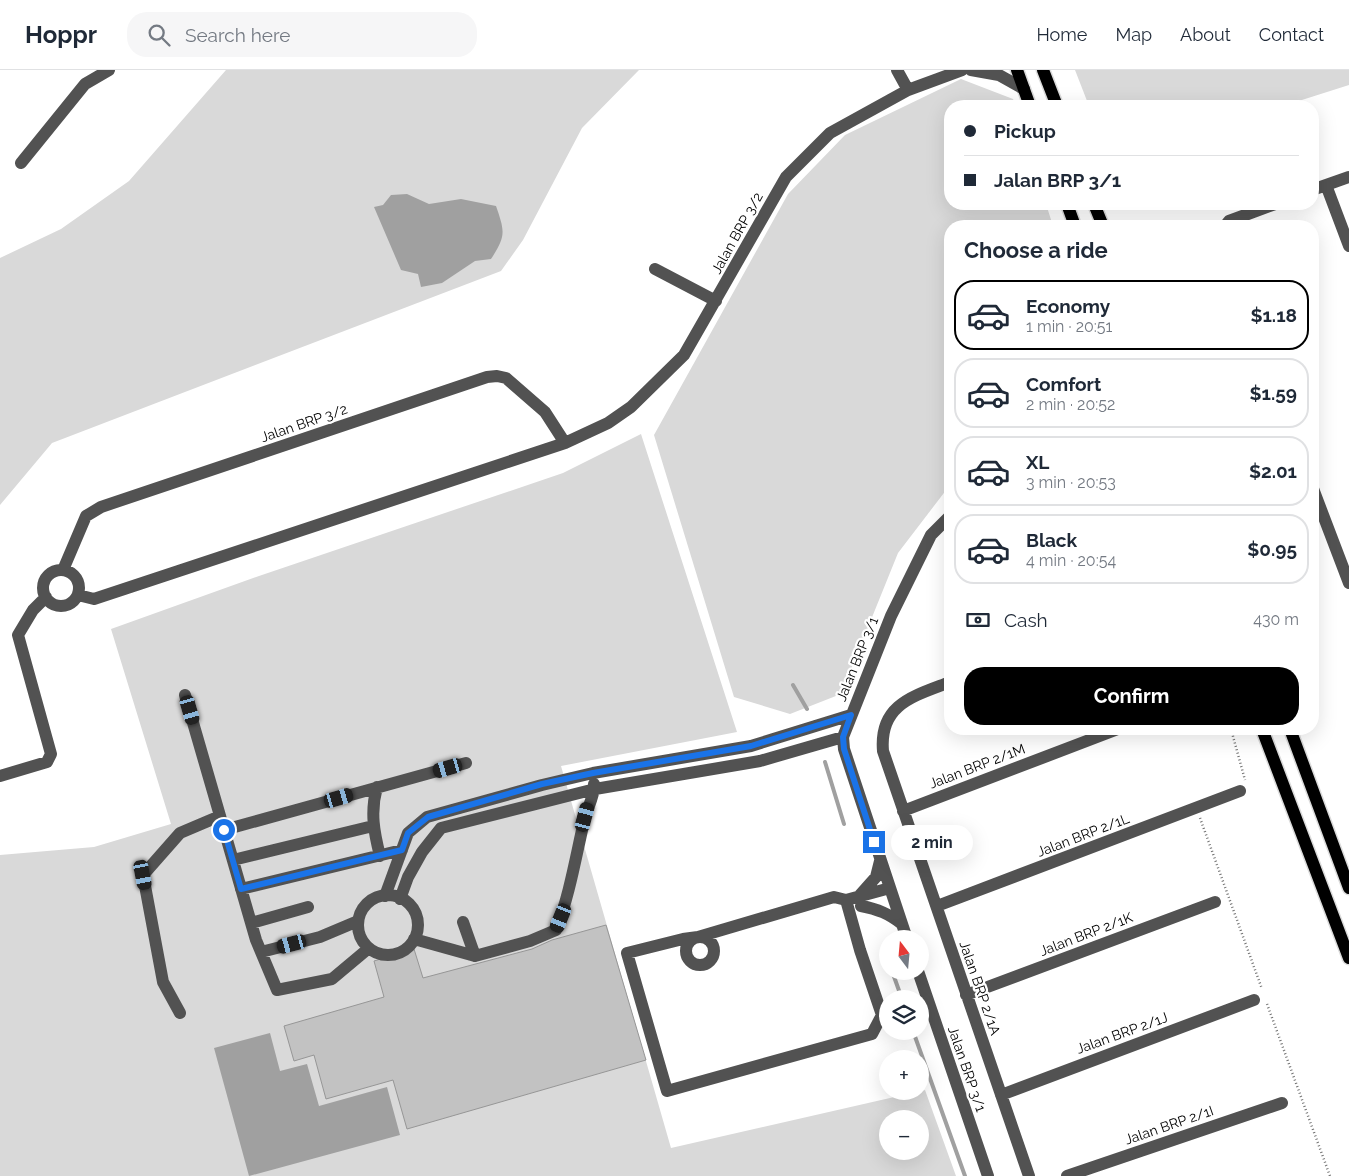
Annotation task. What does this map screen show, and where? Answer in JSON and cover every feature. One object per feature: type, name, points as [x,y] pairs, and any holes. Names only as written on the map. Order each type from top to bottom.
[{"type":"main road","points":[[1016,70],[1028,100]]},
{"type":"main road","points":[[1043,70],[1055,100]]},
{"type":"main road","points":[[1264,735],[1349,958]]},
{"type":"main road","points":[[1292,735],[1349,888]]},
{"type":"street","points":[[21,163],[84,84],[109,70]]},
{"type":"street","points":[[897,70],[908,90]]},
{"type":"street","name":"Jalan BRP 3/2","points":[[78,595],[94,599],[565,443],[608,423],[631,407],[684,355],[786,177],[830,133],[908,90],[962,70]]},
{"type":"street","points":[[971,70],[999,75],[1024,89]]},
{"type":"street","points":[[1319,188],[1349,177]]},
{"type":"street","points":[[1326,185],[1349,246]]},
{"type":"street","points":[[1232,220],[1259,210]]},
{"type":"street","points":[[655,268],[716,301]]},
{"type":"street","name":"Jalan BRP 3/2","points":[[63,570],[86,516],[101,507],[486,377],[497,376],[506,378],[545,412],[565,443]]},
{"type":"street","points":[[1319,504],[1349,583]]},
{"type":"street","name":"Jalan BRP 3/1","points":[[843,737],[891,616],[931,535],[944,522]]},
{"type":"street","points":[[63,570],[75,577],[79,586],[78,595],[74,600],[65,605],[54,604],[46,597],[43,586],[52,572],[63,570]]},
{"type":"street","points":[[0,776],[47,762],[51,754],[18,635],[33,610],[46,597]]},
{"type":"street","name":"Jalan BRP 2/1A","points":[[944,684],[913,696],[901,703],[892,712],[885,724],[882,736],[883,751],[1029,1176]]},
{"type":"street","points":[[185,694],[251,923],[277,990],[332,979],[369,948]]},
{"type":"street","points":[[385,896],[408,833],[428,817],[542,784],[593,773],[751,746],[851,715]]},
{"type":"street","name":"Jalan BRP 2/1M","points":[[903,811],[1102,735]]},
{"type":"street","points":[[400,898],[408,877],[422,852],[441,828],[595,789],[760,761],[843,737],[844,749],[904,930]]},
{"type":"street","points":[[224,830],[466,763]]},
{"type":"street","points":[[414,939],[475,956],[530,941],[556,930],[565,907],[560,898],[587,808],[595,789],[593,773]]},
{"type":"street","points":[[377,787],[372,810],[373,826],[380,856]]},
{"type":"street","name":"Jalan BRP 2/1L","points":[[937,906],[1244,790]]},
{"type":"street","points":[[180,1013],[163,982],[143,875],[180,833],[220,816]]},
{"type":"street","points":[[232,860],[373,826]]},
{"type":"street","points":[[241,889],[402,850]]},
{"type":"street","points":[[880,861],[876,877],[854,903],[860,950],[882,1015],[872,1034],[667,1091],[628,953],[698,937],[834,897],[854,903],[877,908],[890,914],[902,924]]},
{"type":"street","points":[[854,903],[891,892]]},
{"type":"street","points":[[380,896],[385,896],[394,896],[407,902],[416,914],[418,928],[414,939],[403,952],[388,955],[374,952],[369,948],[363,943],[358,930],[359,915],[367,903],[380,896]]},
{"type":"street","name":"Jalan BRP 2/1K","points":[[966,995],[1215,902]]},
{"type":"street","points":[[251,923],[308,907]]},
{"type":"street","points":[[261,952],[320,937],[358,922]]},
{"type":"street","points":[[463,922],[475,956]]},
{"type":"street","name":"Jalan BRP 3/1","points":[[921,980],[988,1176]]},
{"type":"street","name":"Jalan BRP 2/1J","points":[[1001,1095],[1261,1000]]},
{"type":"street","name":"Jalan BRP 2/1I","points":[[1067,1176],[1282,1103]]},
{"type":"path","points":[[1232,735],[1244,790]]},
{"type":"path","points":[[1200,816],[1261,1000],[1330,1176]]},
{"type":"shaded area","points":[[226,70],[639,70],[582,128],[523,240],[501,271],[52,443],[0,505],[0,258],[61,229],[129,181]]},
{"type":"shaded area","points":[[1075,70],[1349,70],[1349,85],[1302,100],[1087,100]]},
{"type":"shaded area","points":[[961,79],[1013,99],[944,100],[944,210],[1048,210],[1051,220],[944,220],[944,493],[898,553],[841,694],[790,714],[734,697],[654,435],[788,194],[845,135]]},
{"type":"shaded area","points":[[407,194],[429,204],[461,199],[496,206],[501,222],[502,239],[491,259],[475,261],[442,283],[421,287],[418,274],[401,270],[374,207],[383,205],[391,195]]},
{"type":"shaded area","points":[[641,434],[737,732],[561,766],[671,1148],[881,1100],[929,1100],[956,1176],[0,1176],[0,855],[94,847],[171,824],[111,629],[259,576],[563,473]]},
{"type":"shaded area","points":[[270,1033],[280,1071],[307,1064],[319,1106],[387,1087],[400,1135],[249,1176],[214,1048]]},
{"type":"building","points":[[606,925],[646,1060],[407,1129],[393,1080],[326,1099],[314,1055],[294,1061],[284,1026],[384,997],[374,961],[414,949],[423,978],[532,949],[552,940]]},
{"type":"waterway","points":[[793,685],[807,709]]},
{"type":"waterway","points":[[825,762],[844,824]]},
{"type":"waterway","points":[[895,980],[899,990]]},
{"type":"waterway","points":[[916,1040],[965,1176]]},
{"type":"route","points":[[224,830],[241,889],[402,850],[408,833],[428,817],[542,784],[593,773],[751,746],[851,715],[843,737],[844,749],[874,842]]}]
